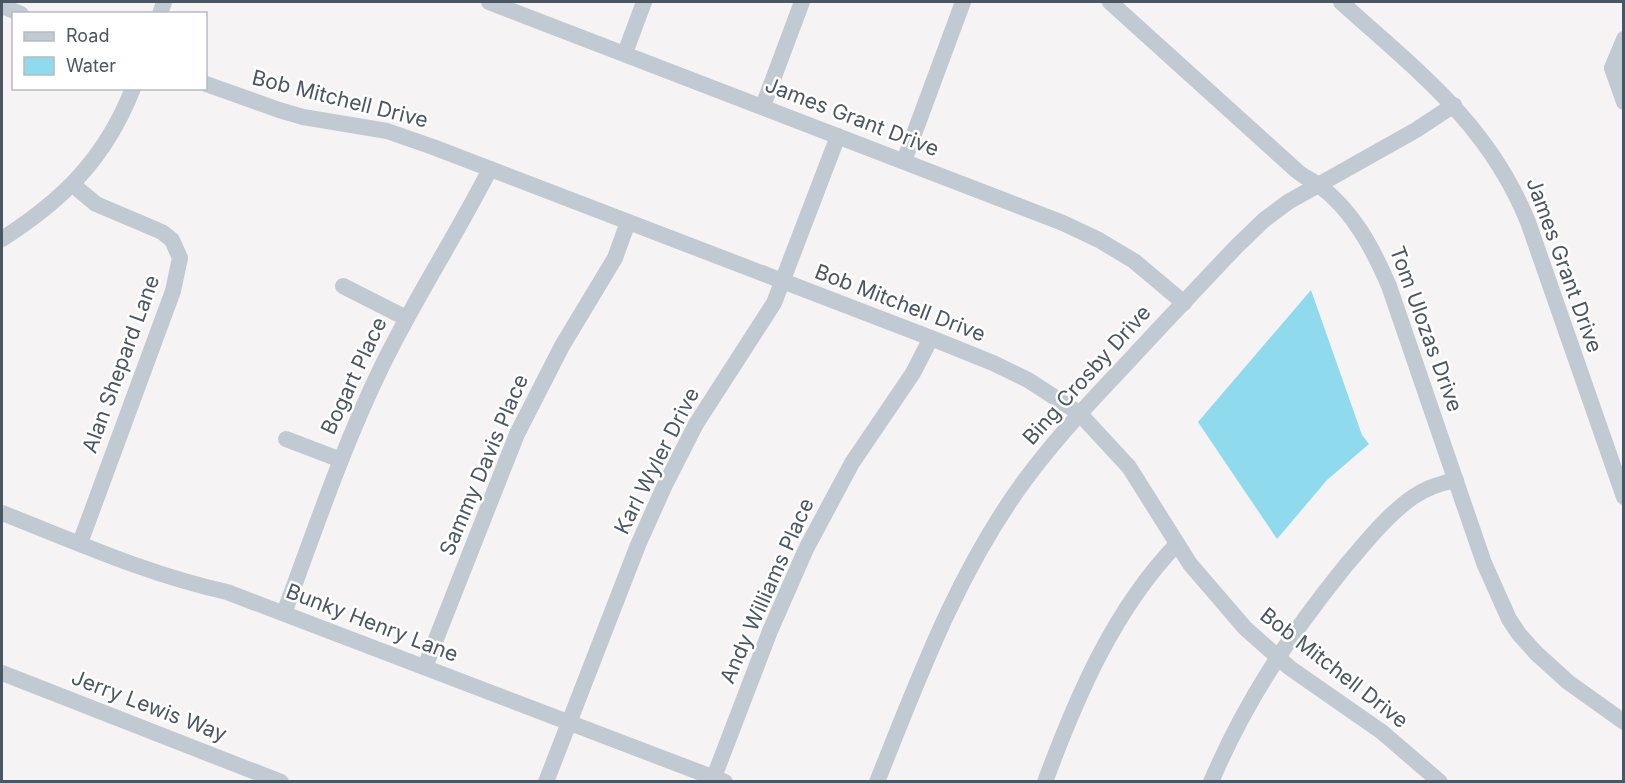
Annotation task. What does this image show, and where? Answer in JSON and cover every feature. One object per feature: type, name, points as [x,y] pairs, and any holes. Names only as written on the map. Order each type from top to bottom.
[{"type":"street","name":"James Grant Drive","points":[[489,2],[1063,223],[1099,240],[1134,261],[1184,303]]},
{"type":"street","points":[[625,54],[644,2]]},
{"type":"street","points":[[763,106],[802,2]]},
{"type":"street","points":[[904,162],[963,2]]},
{"type":"street","name":"Tom Ulozas Drive","points":[[1110,2],[1297,171],[1319,185],[1344,210],[1361,232],[1376,256],[1389,286],[1484,564],[1498,598],[1519,634],[1568,682],[1623,722]]},
{"type":"street","name":"James Grant Drive","points":[[1341,2],[1454,105],[1480,135],[1518,196],[1623,497]]},
{"type":"street","points":[[2,6],[16,12]]},
{"type":"street","points":[[1623,39],[1618,70],[1623,102]]},
{"type":"street","name":"Bob Mitchell Drive","points":[[207,84],[249,101],[303,117],[387,131],[433,147],[931,338],[1028,380],[1079,413],[1129,467],[1190,564],[1245,628],[1309,682],[1382,732],[1440,782]]},
{"type":"street","points":[[2,239],[40,213],[74,185],[96,156],[118,120],[132,90]]},
{"type":"street","name":"Bing Crosby Drive","points":[[877,782],[936,636],[959,587],[990,533],[1024,481],[1079,413],[1264,220],[1288,202],[1416,130],[1454,105]]},
{"type":"street","name":"Karl Wyler Drive","points":[[546,782],[638,545],[664,487],[696,424],[774,303],[838,136]]},
{"type":"street","name":"Bogart Place","points":[[284,613],[341,460],[381,368],[406,318],[490,169]]},
{"type":"street","name":"Alan Shepard Lane","points":[[74,185],[96,204],[162,232],[176,245],[180,258],[173,291],[80,543]]},
{"type":"street","name":"Sammy Davis Place","points":[[425,667],[518,434],[562,346],[615,258],[628,222]]},
{"type":"street","points":[[343,286],[406,318]]},
{"type":"street","name":"Andy Williams Place","points":[[720,779],[770,632],[806,549],[852,463],[913,373],[931,338]]},
{"type":"street","points":[[286,439],[341,460]]},
{"type":"street","points":[[1211,782],[1248,706],[1277,656],[1318,600],[1359,550],[1413,497],[1429,488],[1456,480]]},
{"type":"street","name":"Bunky Henry Lane","points":[[2,513],[160,574],[227,592],[284,613],[720,779]]},
{"type":"street","points":[[1045,782],[1084,687],[1112,633],[1154,569],[1177,544]]},
{"type":"street","name":"Jerry Lewis Way","points":[[2,673],[262,778],[281,782]]},
{"type":"water","points":[[1311,290],[1362,435],[1369,444],[1327,480],[1277,539],[1198,422]]}]
